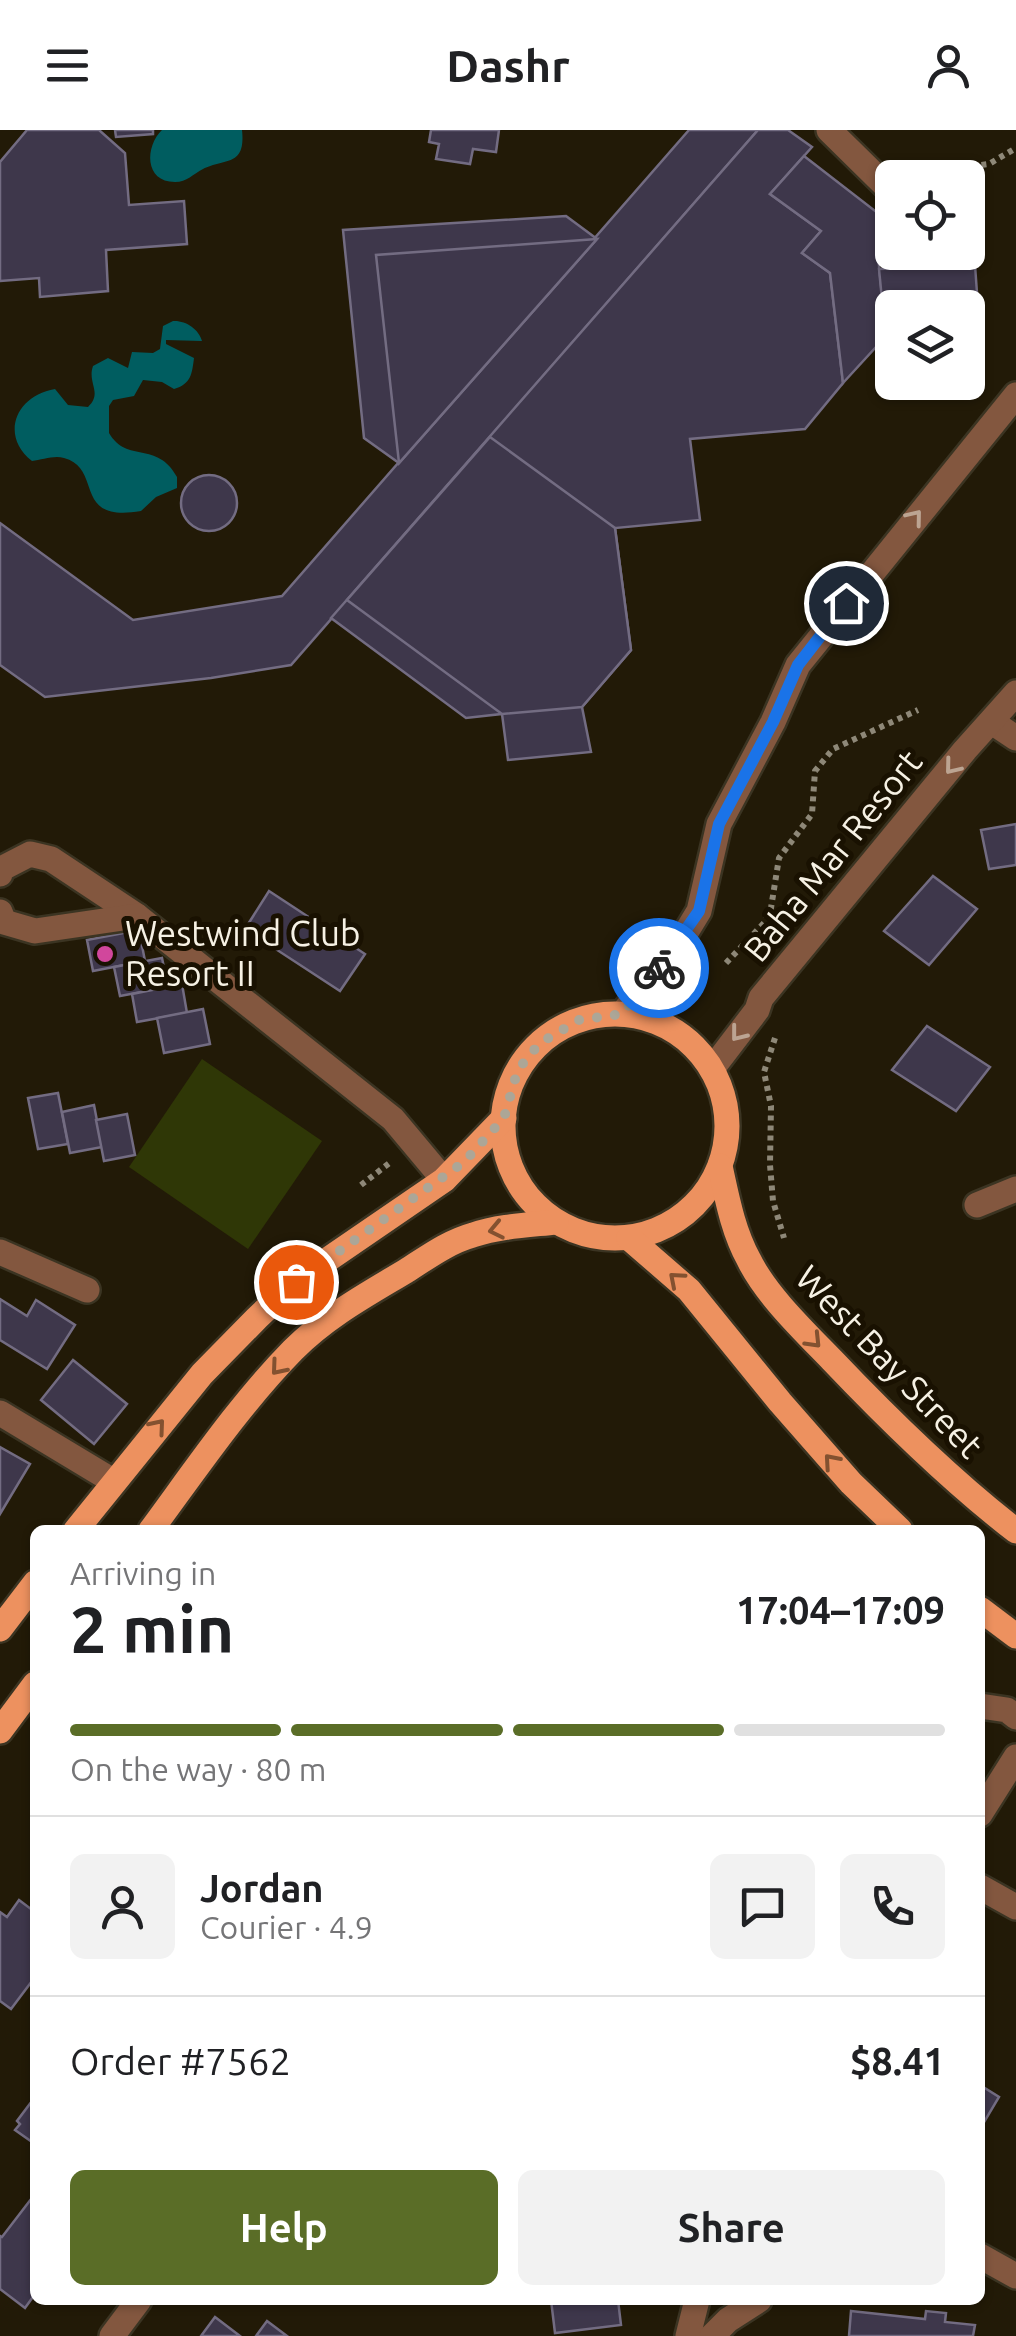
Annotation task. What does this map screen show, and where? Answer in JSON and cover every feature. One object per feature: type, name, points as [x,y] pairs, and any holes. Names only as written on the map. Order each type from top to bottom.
[{"type":"main road","points":[[622,1014],[674,1030],[701,1054],[712,1069],[726,1110],[720,1166],[709,1188],[685,1214],[653,1232],[630,1238],[592,1236],[556,1222],[535,1205],[512,1172],[505,1146],[504,1118],[516,1076],[526,1058],[542,1042],[579,1020],[622,1014]]},
{"type":"main road","points":[[80,1525],[202,1374],[296,1282],[444,1180],[504,1118]]},
{"type":"main road","name":"West Bay Street","points":[[720,1166],[746,1255],[793,1318],[889,1420],[969,1494],[1016,1531]]},
{"type":"main road","points":[[155,1525],[233,1420],[292,1350],[358,1297],[440,1248],[472,1235],[507,1226],[556,1222]]},
{"type":"main road","points":[[630,1238],[690,1290],[839,1470],[895,1525]]},
{"type":"main road","points":[[0,1629],[30,1590]]},
{"type":"main road","points":[[985,1613],[1016,1636]]},
{"type":"main road","points":[[0,1731],[27,1711]]},
{"type":"street","points":[[829,130],[875,164]]},
{"type":"street","name":"Baha Mar Resort","points":[[622,1014],[699,911],[719,824],[798,665],[1016,395]]},
{"type":"street","name":"Baha Mar Resort","points":[[712,1069],[757,1010],[761,998],[1016,693]]},
{"type":"street","points":[[992,722],[1016,738]]},
{"type":"street","points":[[0,874],[1,869],[30,854],[52,859],[137,916],[394,1120],[444,1180]]},
{"type":"street","points":[[0,912],[4,922],[35,931],[137,916]]},
{"type":"street","points":[[976,1205],[1016,1190]]},
{"type":"street","points":[[0,1252],[86,1290]]},
{"type":"street","points":[[0,1413],[114,1480]]},
{"type":"street","points":[[985,1706],[1013,1707]]},
{"type":"street","points":[[985,1806],[1016,1756]]},
{"type":"street","points":[[985,1890],[1016,1907]]},
{"type":"street","points":[[985,2259],[1016,2276]]},
{"type":"street","points":[[112,2336],[135,2305]]},
{"type":"street","points":[[688,2336],[696,2305]]},
{"type":"street","points":[[712,2336],[751,2305]]},
{"type":"path","points":[[985,165],[1016,148]]},
{"type":"path","points":[[726,963],[764,923],[771,908],[779,858],[812,814],[815,771],[833,749],[918,710]]},
{"type":"path","points":[[780,1030],[764,1072],[771,1106],[774,1201],[784,1238]]},
{"type":"path","points":[[361,1184],[414,1141]]},
{"type":"green space","points":[[202,1059],[322,1141],[248,1249],[129,1167]]},
{"type":"water","points":[[162,130],[242,130],[241,150],[232,159],[186,179],[165,180],[150,162],[152,145]]},
{"type":"water","points":[[173,321],[191,326],[202,341],[166,340],[166,344],[194,358],[190,378],[174,389],[162,382],[143,380],[134,396],[113,400],[109,406],[109,433],[124,448],[151,455],[169,466],[177,477],[177,488],[156,497],[141,511],[119,513],[105,509],[96,502],[76,464],[60,457],[32,461],[22,451],[16,440],[16,418],[30,400],[55,389],[68,405],[88,407],[95,392],[93,366],[108,358],[128,368],[132,352],[153,353],[160,349],[163,326]]},
{"type":"building","points":[[27,130],[99,130],[125,153],[129,205],[184,201],[187,244],[106,250],[108,291],[40,297],[39,278],[0,281],[0,162]]},
{"type":"building","points":[[115,130],[153,130],[153,134],[116,137]]},
{"type":"building","points":[[431,130],[499,130],[496,152],[473,149],[470,164],[436,159],[439,144],[429,142]]},
{"type":"building","points":[[689,130],[758,130],[291,665],[45,697],[0,665],[0,523],[133,620],[282,596]]},
{"type":"building","points":[[758,130],[788,130],[812,147],[770,194],[821,231],[802,253],[830,273],[843,383],[805,429],[690,439],[700,520],[615,528],[631,650],[582,707],[591,752],[508,760],[502,714],[466,718],[331,618]]},
{"type":"building","points":[[804,156],[875,211],[875,270],[879,270],[881,290],[875,290],[875,348],[843,383],[830,273],[802,253],[821,231],[770,194]]},
{"type":"building","points":[[566,216],[597,239],[399,463],[364,438],[343,230]]},
{"type":"building","points":[[597,239],[399,463],[376,255]]},
{"type":"building","points":[[879,270],[975,270],[977,290],[881,290]]},
{"type":"building","points":[[490,437],[615,528],[631,650],[582,707],[502,714],[347,600]]},
{"type":"building","points":[[209,475],[229,483],[237,503],[229,523],[209,531],[189,523],[181,503],[189,483]]},
{"type":"building","points":[[1016,824],[1016,865],[989,869],[981,830]]},
{"type":"building","points":[[933,876],[977,909],[929,965],[884,931]]},
{"type":"building","points":[[269,891],[365,954],[340,991],[245,929]]},
{"type":"building","points":[[139,930],[145,961],[93,971],[87,940]]},
{"type":"building","points":[[162,958],[168,987],[120,996],[114,967]]},
{"type":"building","points":[[182,984],[187,1013],[137,1022],[132,994]]},
{"type":"building","points":[[203,1009],[210,1044],[164,1053],[157,1018]]},
{"type":"building","points":[[927,1026],[990,1067],[956,1111],[892,1070]]},
{"type":"building","points":[[58,1093],[68,1144],[38,1149],[28,1098]]},
{"type":"building","points":[[94,1105],[102,1147],[70,1153],[62,1112]]},
{"type":"building","points":[[127,1114],[135,1155],[104,1161],[96,1120]]},
{"type":"building","points":[[0,1299],[27,1316],[36,1300],[75,1325],[47,1369],[0,1340]]},
{"type":"building","points":[[73,1360],[127,1404],[94,1444],[41,1400]]},
{"type":"building","points":[[0,1447],[30,1464],[0,1514]]},
{"type":"building","points":[[19,1900],[30,1908],[30,1984],[11,2009],[0,2001],[0,1912],[7,1917]]},
{"type":"building","points":[[985,2088],[999,2097],[985,2121]]},
{"type":"building","points":[[30,2104],[30,2140],[15,2130],[20,2124],[17,2121]]},
{"type":"building","points":[[30,2201],[30,2301],[25,2308],[0,2289],[2,2237]]},
{"type":"building","points":[[552,2305],[619,2305],[621,2325],[555,2333]]},
{"type":"building","points":[[851,2311],[925,2319],[926,2311],[946,2313],[945,2322],[975,2325],[973,2336],[849,2336]]},
{"type":"building","points":[[215,2317],[240,2336],[201,2336]]},
{"type":"building","points":[[267,2321],[287,2336],[256,2336]]},
{"type":"way so far","points":[[296,1282],[444,1180],[464,1162],[504,1118],[516,1076],[542,1042],[579,1020],[622,1014],[659,968]]},
{"type":"place","name":"Westwind Club Resort II","points":[[105,954]]},
{"type":"route","points":[[659,968],[699,911],[719,824],[798,665],[846,603]]}]
